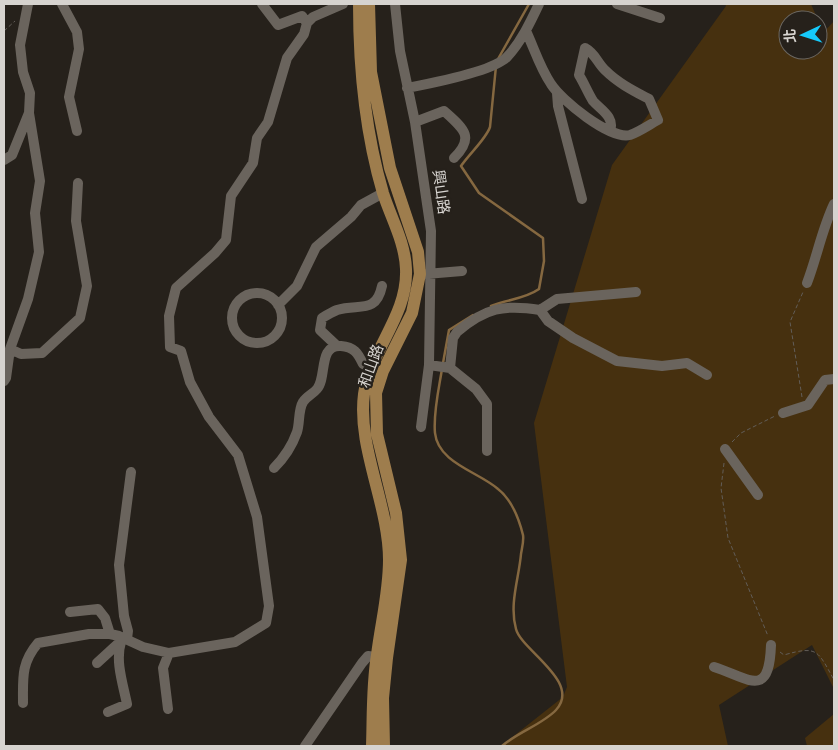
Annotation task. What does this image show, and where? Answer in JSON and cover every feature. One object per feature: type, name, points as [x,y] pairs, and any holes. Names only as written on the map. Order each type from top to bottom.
[{"type":"main road","name":"和山路","points":[[359,4],[360,65],[369,127],[383,193],[405,253],[406,286],[400,311],[372,366],[364,393],[362,414],[385,516],[389,559],[387,593],[376,657],[372,746]]},
{"type":"main road","name":"和山路","points":[[369,4],[371,72],[390,168],[425,274],[412,313],[383,370],[376,393],[377,434],[396,512],[401,560],[383,698],[384,746]]},
{"type":"street","points":[[4,381],[10,349],[28,299],[39,252],[36,213],[40,181],[29,113],[30,93],[23,72],[20,45],[28,4]]},
{"type":"street","points":[[62,4],[73,21],[79,49],[68,97],[76,131]]},
{"type":"street","points":[[262,4],[278,24],[302,16],[307,23]]},
{"type":"street","points":[[23,703],[23,667],[30,652],[38,643],[89,634],[110,634],[143,647],[169,653],[235,642],[266,623],[269,606],[257,518],[238,455],[208,417],[190,382],[181,351],[170,347],[169,316],[176,288],[215,253],[226,240],[231,196],[253,163],[257,138],[268,122],[287,58],[304,34],[307,23],[313,17],[343,4]]},
{"type":"street","name":"興山路","points":[[395,4],[431,231],[425,274],[428,365],[421,427]]},
{"type":"street","points":[[407,88],[475,72],[506,59],[526,31],[539,4]]},
{"type":"street","points":[[618,4],[660,18]]},
{"type":"street","points":[[526,31],[549,82],[557,93],[610,131],[617,135],[630,135],[658,120],[649,99],[630,89],[604,70],[593,52],[585,48],[579,75],[593,100],[609,117],[612,126],[610,131]]},
{"type":"street","points":[[557,93],[558,106],[582,199]]},
{"type":"street","points":[[415,122],[444,111],[455,121],[466,137],[466,147],[454,158]]},
{"type":"street","points":[[4,160],[12,155],[29,113]]},
{"type":"street","points":[[10,349],[22,354],[42,353],[80,318],[87,286],[76,221],[78,182]]},
{"type":"street","points":[[278,305],[297,286],[303,270],[316,247],[351,217],[361,205],[383,193]]},
{"type":"street","points":[[807,283],[821,247],[825,224],[834,204]]},
{"type":"street","points":[[425,274],[462,271]]},
{"type":"street","points":[[372,366],[363,364],[356,351],[337,346],[320,330],[322,318],[338,310],[371,306],[380,298],[382,286]]},
{"type":"street","points":[[450,368],[453,338],[465,325],[498,308],[514,306],[540,310],[556,299],[636,292]]},
{"type":"street","points":[[253,293],[263,293],[272,298],[278,305],[282,314],[282,324],[278,332],[271,339],[262,343],[252,342],[243,338],[236,331],[233,322],[233,312],[237,303],[244,297],[253,293]]},
{"type":"street","points":[[540,310],[548,321],[573,338],[617,361],[662,366],[687,363],[707,375]]},
{"type":"street","points":[[274,468],[283,458],[297,432],[302,403],[310,394],[318,389],[324,360],[330,350],[337,346]]},
{"type":"street","points":[[428,365],[450,368],[476,389],[486,404],[487,451]]},
{"type":"street","points":[[783,413],[808,405],[825,380],[834,379]]},
{"type":"street","points":[[725,449],[758,495]]},
{"type":"street","points":[[108,712],[127,704],[120,673],[118,650],[128,631],[122,607],[119,566],[131,472]]},
{"type":"street","points":[[70,612],[98,609],[105,618],[110,634]]},
{"type":"street","points":[[97,663],[124,640]]},
{"type":"street","points":[[714,667],[734,674],[748,682],[758,681],[765,675],[770,665],[771,645]]},
{"type":"street","points":[[168,709],[163,668],[169,653]]},
{"type":"street","points":[[305,746],[362,663],[368,656],[376,657]]},
{"type":"path","points":[[802,399],[790,322],[807,283]]},
{"type":"path","points":[[783,413],[741,433],[725,449],[721,488],[728,538],[771,645],[784,655],[804,649],[812,650],[822,657],[834,680]]},
{"type":"shaded area","points":[[725,4],[811,4],[814,10],[778,10],[778,60],[828,60],[828,28],[834,21],[834,689],[812,645],[719,705],[728,746],[501,746],[563,697],[567,687],[534,423],[612,165],[726,6]]},
{"type":"shaded area","points":[[834,714],[834,746],[807,746],[805,738]]},
{"type":"waterway","points":[[498,59],[529,4]]},
{"type":"waterway","points":[[491,306],[528,295],[539,289],[544,261],[543,238],[479,193],[461,166],[490,127],[496,66]]},
{"type":"waterway","points":[[443,363],[449,330],[473,315]]},
{"type":"waterway","points":[[442,369],[435,417],[435,433],[438,443],[443,452],[460,466],[490,483],[503,493],[514,510],[523,537],[514,601],[516,629],[528,647],[548,667],[561,688],[562,699],[551,715],[515,736],[502,746]]}]
